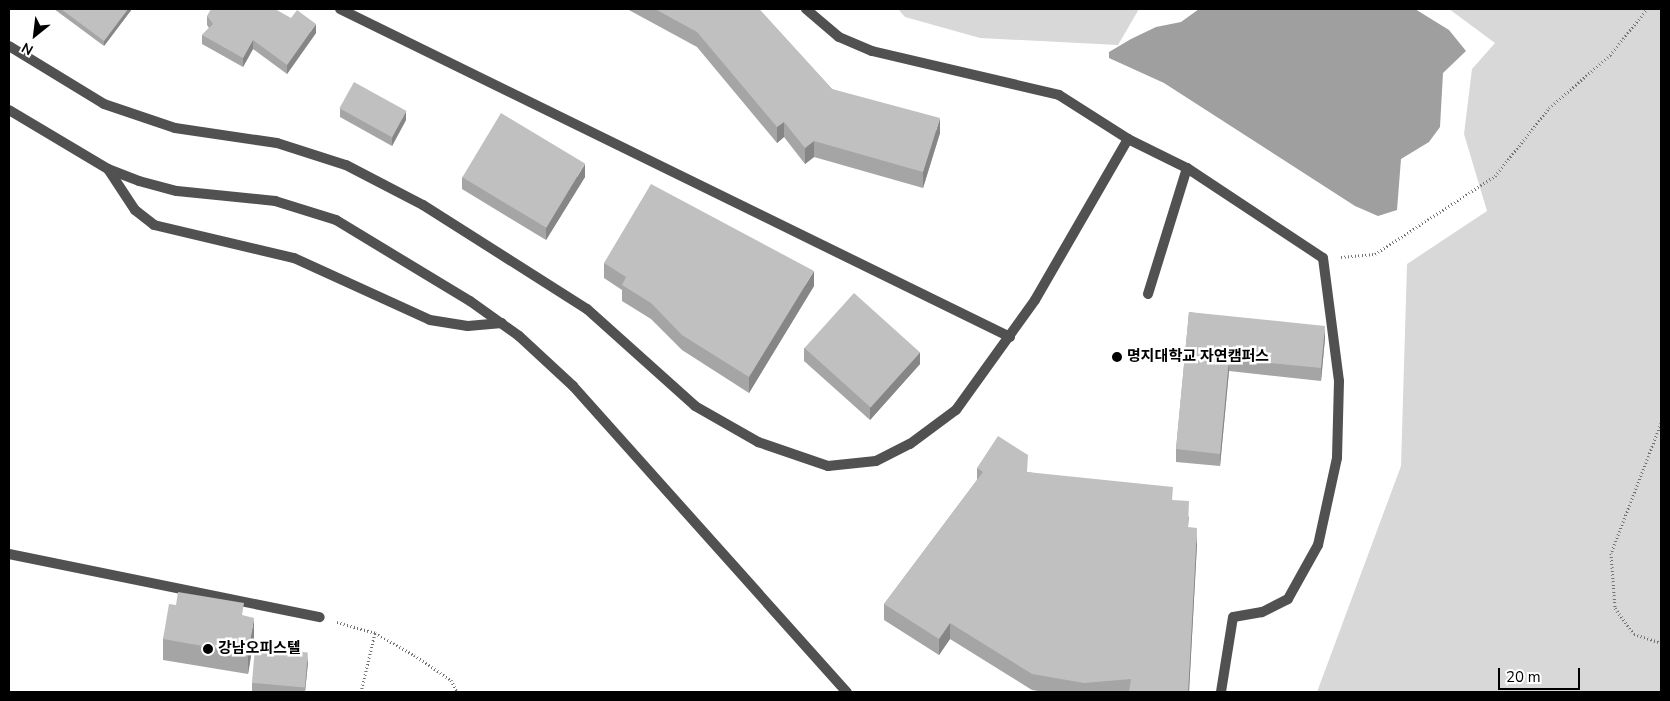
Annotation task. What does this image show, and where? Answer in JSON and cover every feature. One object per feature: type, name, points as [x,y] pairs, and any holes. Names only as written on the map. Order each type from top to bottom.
[{"type":"street","points":[[340,9],[1010,337]]},
{"type":"street","points":[[806,9],[839,37],[872,51],[1059,96],[1128,139],[1187,168],[1323,258],[1340,381],[1337,458],[1318,545],[1288,599],[1262,612],[1233,618],[1220,692]]},
{"type":"street","points":[[9,46],[104,104],[175,128],[277,143],[346,165],[423,205],[587,309],[695,406],[758,442],[828,466],[876,461],[910,444],[956,410],[1010,337],[1128,139]]},
{"type":"street","points":[[9,110],[108,169],[178,191],[275,201],[336,220],[502,323],[580,393],[847,692]]},
{"type":"street","points":[[1148,294],[1187,168]]},
{"type":"street","points":[[108,169],[135,210],[154,225],[294,258],[430,320],[468,326],[502,323]]},
{"type":"street","points":[[9,554],[320,617]]},
{"type":"path","points":[[1323,258],[1375,254],[1495,176],[1549,108],[1610,55],[1647,9]]},
{"type":"path","points":[[1661,423],[1611,553],[1615,608],[1634,634],[1661,644]]},
{"type":"path","points":[[320,617],[375,634],[451,680],[457,692]]},
{"type":"path","points":[[361,692],[375,634]]},
{"type":"shaded area","points":[[898,9],[1139,9],[1118,45],[980,38],[905,17]]},
{"type":"shaded area","points":[[1199,9],[1415,9],[1449,30],[1466,51],[1443,73],[1440,127],[1429,142],[1401,159],[1397,210],[1378,216],[1355,206],[1164,83],[1109,58],[1109,52],[1131,39],[1156,27],[1181,22]]},
{"type":"shaded area","points":[[1449,9],[1661,9],[1661,692],[1317,692],[1401,466],[1407,264],[1487,211],[1464,134],[1472,69],[1495,43]]},
{"type":"building","points":[[61,9],[128,9],[104,41]]},
{"type":"building","points":[[211,9],[275,9],[291,18],[297,10],[316,24],[287,65],[253,40],[243,58],[202,35],[213,24],[207,16]]},
{"type":"building","points":[[655,9],[759,9],[832,89],[940,118],[923,172],[814,141],[805,148],[784,122],[777,127],[697,32]]},
{"type":"building","points":[[354,82],[406,111],[392,137],[339,108]]},
{"type":"building","points":[[501,113],[585,163],[546,228],[462,177]]},
{"type":"building","points":[[651,184],[814,271],[749,377],[682,335],[651,303],[622,285],[626,277],[604,263]]},
{"type":"building","points":[[854,293],[920,353],[871,408],[804,348]]},
{"type":"building","points":[[1189,312],[1325,326],[1321,368],[1229,359],[1220,454],[1176,449]]},
{"type":"building","points":[[998,436],[1028,455],[1027,472],[1173,487],[1172,500],[1189,501],[1188,527],[1197,528],[1188,692],[1129,692],[1131,679],[1084,683],[1032,674],[950,623],[939,639],[884,604],[983,472],[977,468]]},
{"type":"building","points":[[178,592],[244,603],[242,615],[254,618],[248,654],[163,639],[169,604],[176,605]]},
{"type":"building","points":[[255,648],[308,653],[305,687],[252,683]]},
{"type":"place","name":"명지대학교 자연캠퍼스","points":[[1117,357]]},
{"type":"place","name":"강남오피스텔","points":[[208,649]]}]
